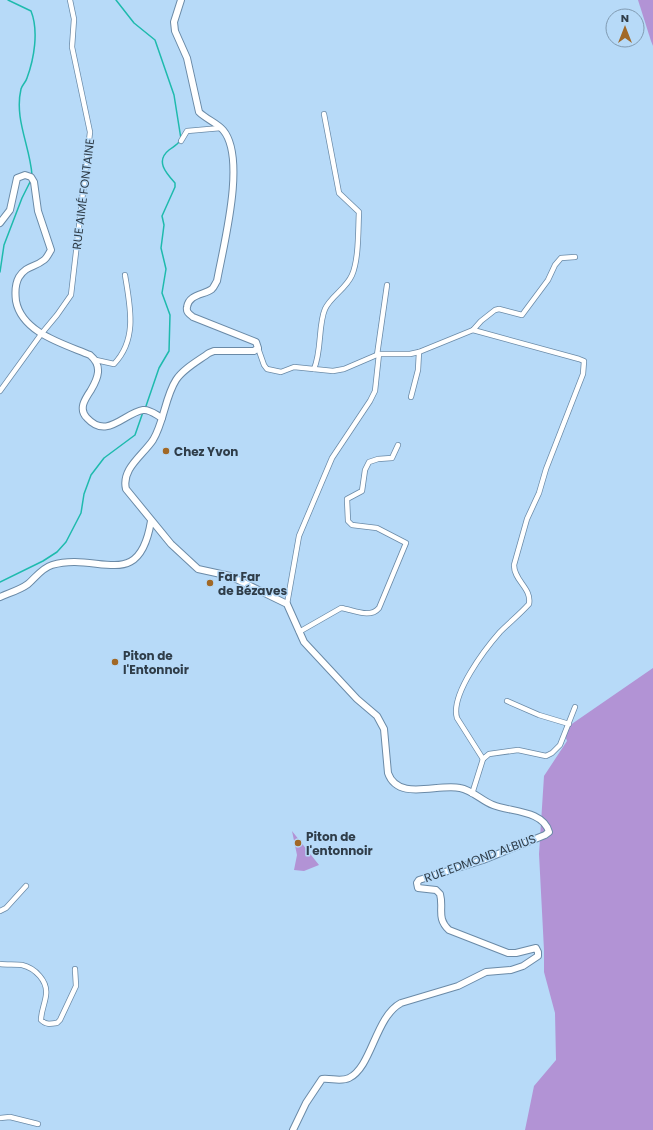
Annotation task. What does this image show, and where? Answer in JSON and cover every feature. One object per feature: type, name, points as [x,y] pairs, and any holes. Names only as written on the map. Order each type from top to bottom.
[{"type":"main road","points":[[181,0],[174,22],[175,31],[188,58],[199,112],[221,128],[227,136],[232,158],[233,202],[217,281],[210,290],[191,299],[187,304],[187,310],[188,314],[193,317],[256,342],[258,348],[254,351],[214,351],[204,357],[176,381],[160,417],[153,440],[129,470],[125,479],[126,489],[151,521],[182,555],[198,569],[230,576],[288,604]]},
{"type":"main road","points":[[0,223],[10,210],[17,178],[25,175],[31,177],[34,182],[38,211],[51,250],[44,260],[25,269],[18,279],[15,293],[18,309],[26,322],[42,333],[90,355],[96,360],[99,367],[98,375],[84,402],[83,410],[86,418],[96,425],[108,426],[120,422],[140,411],[148,410],[160,417]]},
{"type":"main road","points":[[0,597],[21,588],[43,569],[50,565],[76,561],[112,566],[129,563],[140,554],[145,546],[151,521]]},
{"type":"main road","name":"RUE EDMOND ALBIUS","points":[[288,604],[304,642],[357,699],[377,716],[381,722],[384,729],[388,773],[390,780],[396,786],[413,790],[462,788],[493,805],[522,812],[540,820],[545,824],[549,832],[497,855],[419,880],[417,883],[418,888],[436,890],[440,894],[441,918],[443,924],[449,930],[508,953],[516,953],[536,948],[538,956],[522,966],[511,970],[486,972],[458,986],[401,1003],[393,1007],[386,1017],[362,1064],[354,1075],[346,1079],[322,1079],[306,1103],[293,1130]]},
{"type":"street","name":"RUE AIMÉ FONTAINE","points":[[0,391],[42,333],[57,316],[71,294],[90,132],[72,47],[74,19],[70,0]]},
{"type":"street","points":[[314,369],[319,358],[325,310],[330,300],[352,275],[358,239],[359,212],[339,193],[324,114]]},
{"type":"street","points":[[181,141],[187,131],[221,128]]},
{"type":"street","points":[[258,348],[264,365],[273,371],[281,372],[294,367],[333,371],[344,369],[378,355],[419,352],[473,330],[480,321],[499,308],[522,315],[548,280],[555,264],[561,258],[575,257]]},
{"type":"street","points":[[96,360],[114,364],[122,355],[128,344],[131,312],[126,275]]},
{"type":"street","points":[[288,604],[299,536],[332,458],[376,391],[378,355],[387,285]]},
{"type":"street","points":[[473,330],[584,361],[583,374],[546,469],[539,493],[527,518],[514,566],[514,571],[529,592],[529,604],[488,647],[463,686],[458,698],[455,712],[457,718],[483,759]]},
{"type":"street","points":[[411,397],[418,370],[419,352]]},
{"type":"street","points":[[299,632],[341,608],[368,614],[376,612],[379,608],[406,543],[377,528],[352,525],[348,521],[346,499],[362,491],[365,470],[369,462],[378,459],[392,458],[398,445]]},
{"type":"street","points":[[508,701],[538,715],[569,724]]},
{"type":"street","points":[[472,794],[483,759],[489,754],[518,750],[546,756],[560,745],[575,707]]},
{"type":"street","points":[[0,911],[6,908],[26,886]]},
{"type":"street","points":[[0,964],[22,965],[32,968],[41,978],[45,984],[46,994],[41,1020],[45,1024],[58,1023],[60,1020],[75,989],[75,969]]},
{"type":"street","points":[[0,1118],[10,1118],[38,1124]]},
{"type":"shaded area","points":[[638,0],[653,0],[653,46],[645,22],[645,8],[641,8]]},
{"type":"shaded area","points":[[653,668],[653,1130],[525,1130],[534,1086],[556,1060],[555,1013],[544,972],[539,854],[544,776],[567,741],[563,730]]},
{"type":"shaded area","name":"Piton de l'entonnoir","points":[[292,831],[319,865],[304,871],[294,870],[297,855]]},
{"type":"waterway","points":[[8,0],[31,11],[35,27],[35,45],[32,62],[22,86],[19,100],[19,111],[31,164],[32,175]]},
{"type":"waterway","points":[[116,0],[134,23],[155,40],[174,95],[181,139],[165,154],[162,163],[165,171],[175,183],[175,187],[162,216],[164,225],[161,248],[166,269],[162,293],[170,315],[169,351],[159,368],[145,409]]},
{"type":"waterway","points":[[0,272],[4,245],[22,198],[31,180]]},
{"type":"waterway","points":[[0,582],[43,561],[57,552],[66,542],[81,513],[84,494],[91,475],[104,458],[135,435],[143,412]]},
{"type":"place","name":"Chez Yvon","points":[[166,451]]},
{"type":"place","name":"Far Far de Bézaves","points":[[210,583]]},
{"type":"place","name":"Piton de l'Entonnoir","points":[[115,662]]},
{"type":"place","name":"Piton de l'entonnoir","points":[[298,843]]}]
